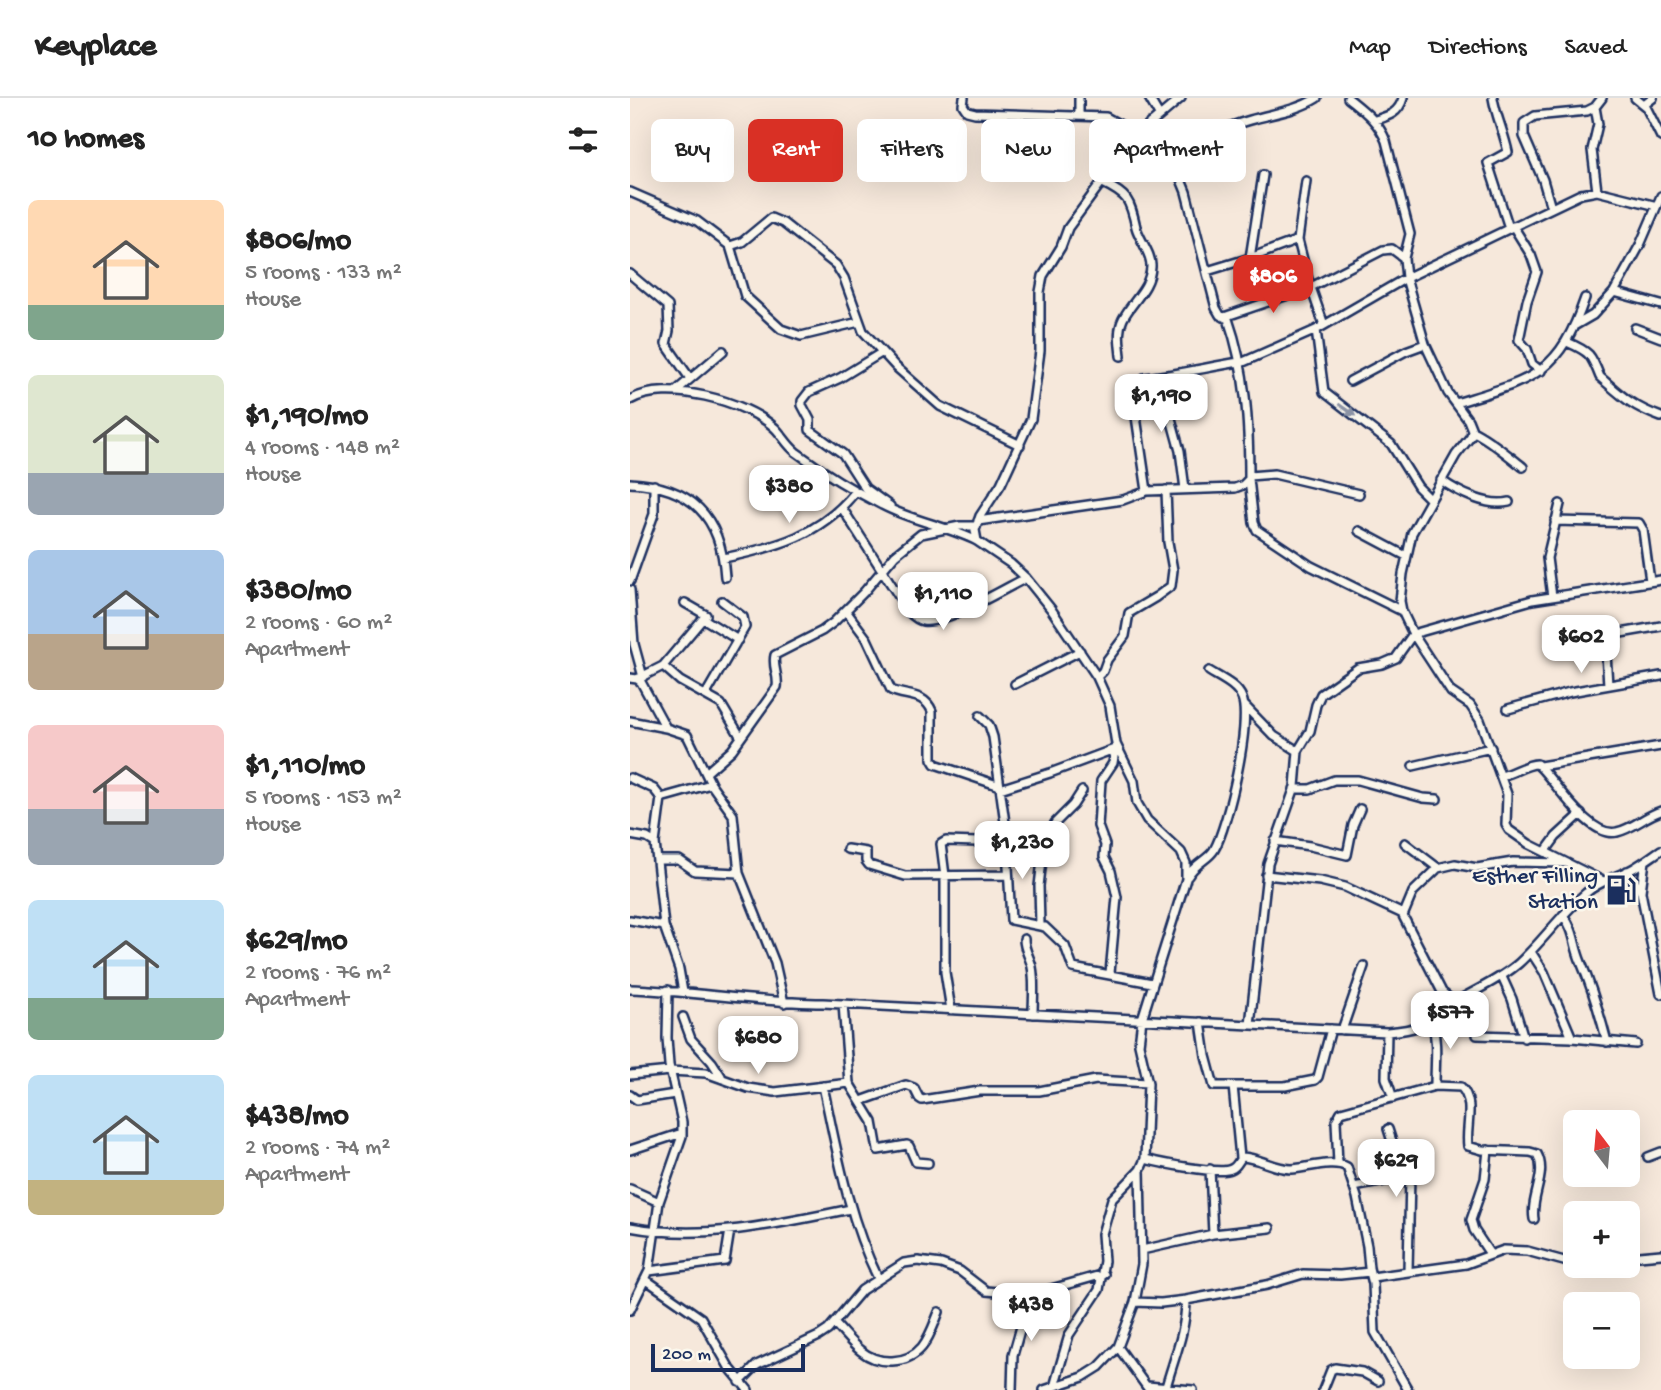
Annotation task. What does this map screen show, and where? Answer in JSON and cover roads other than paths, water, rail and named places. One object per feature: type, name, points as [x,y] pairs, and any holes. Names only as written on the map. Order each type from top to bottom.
[{"type":"street","points":[[964,98],[963,105],[967,111],[975,113],[1110,119]]},
{"type":"street","points":[[1079,98],[1079,116]]},
{"type":"street","points":[[1149,98],[1159,116]]},
{"type":"street","points":[[1155,119],[1181,98]]},
{"type":"street","points":[[1246,122],[1297,109],[1317,98]]},
{"type":"street","points":[[1348,98],[1375,120],[1386,141],[1410,234],[1404,258],[1406,278],[1425,344],[1448,393],[1468,420],[1472,431],[1523,467]]},
{"type":"street","points":[[1375,120],[1398,110],[1403,98]]},
{"type":"street","points":[[1493,98],[1508,152],[1488,163],[1511,227],[1531,255],[1537,272],[1527,300],[1519,340],[1528,351],[1532,364],[1541,371]]},
{"type":"street","points":[[1551,208],[1543,180],[1524,136],[1524,123],[1535,116],[1576,112],[1595,107],[1601,98]]},
{"type":"street","points":[[1635,98],[1644,105],[1661,137]]},
{"type":"street","points":[[1644,105],[1653,98]]},
{"type":"street","points":[[1595,107],[1598,124],[1592,150],[1597,191]]},
{"type":"street","points":[[1251,258],[1263,175]]},
{"type":"street","points":[[1306,181],[1298,240],[1324,325]]},
{"type":"street","points":[[1182,182],[1216,308],[1229,323],[1240,363],[1246,398],[1249,478],[1254,523],[1258,530],[1311,566],[1402,611]]},
{"type":"street","points":[[977,541],[977,524],[1001,484],[1031,419],[1040,351],[1040,292],[1043,276],[1061,247],[1068,228],[1103,183],[1117,190],[1133,207],[1138,233],[1152,266],[1145,288],[1122,320],[1119,333],[1121,356]]},
{"type":"street","points":[[1144,378],[1240,363],[1316,330],[1406,278],[1581,194],[1597,191],[1657,206]]},
{"type":"street","points":[[630,192],[697,221],[730,246],[745,296],[781,329],[801,336],[859,322]]},
{"type":"street","points":[[1573,327],[1593,315],[1614,292],[1640,245],[1661,196]]},
{"type":"street","points":[[730,246],[742,242],[768,219],[775,218],[841,270],[863,331],[881,354],[940,406],[1020,445]]},
{"type":"street","points":[[1206,271],[1298,240]]},
{"type":"street","points":[[1224,317],[1311,288],[1383,250],[1392,249],[1404,258]]},
{"type":"street","points":[[630,274],[668,306],[669,331],[666,344],[689,377]]},
{"type":"street","points":[[1614,292],[1661,305]]},
{"type":"street","points":[[1456,403],[1504,388],[1541,371],[1567,342],[1585,298]]},
{"type":"street","points":[[1635,328],[1661,338]]},
{"type":"street","points":[[1316,330],[1325,395],[1391,443],[1418,486],[1430,499]]},
{"type":"street","points":[[1567,342],[1591,355],[1600,377],[1613,386],[1627,402],[1661,417]]},
{"type":"street","points":[[1350,381],[1406,351],[1425,344]]},
{"type":"street","points":[[676,391],[689,377],[723,351]]},
{"type":"street","points":[[881,354],[841,378],[809,392],[802,405],[810,420],[810,430],[843,454],[866,488],[883,499],[895,512]]},
{"type":"street","points":[[1165,376],[1169,411],[1180,451],[1185,489]]},
{"type":"street","points":[[630,400],[644,395],[676,391],[741,406],[775,428],[795,451],[856,491],[895,512],[950,529],[977,541],[1011,564],[1026,578],[1080,651],[1097,677],[1110,706],[1116,749],[1114,764],[1101,783],[1098,827],[1105,845],[1104,857],[1118,897],[1110,974]]},
{"type":"street","points":[[1134,403],[1147,491]]},
{"type":"street","points":[[1472,431],[1412,533],[1400,601],[1402,611],[1413,634],[1451,692],[1475,711],[1508,796],[1507,828],[1529,844],[1603,881]]},
{"type":"street","points":[[706,773],[725,757],[777,687],[772,663],[775,654],[822,631],[846,611],[895,555],[921,534],[1123,500],[1147,491],[1234,488],[1243,485],[1249,478],[1274,474],[1359,494]]},
{"type":"street","points":[[1441,480],[1491,503],[1499,505],[1509,502]]},
{"type":"street","points":[[630,482],[654,485],[688,498],[700,507],[714,530],[724,558],[725,577]]},
{"type":"street","points":[[630,581],[654,514],[654,485]]},
{"type":"street","points":[[1097,677],[1104,671],[1107,660],[1125,636],[1129,612],[1171,586],[1173,570],[1168,542],[1166,490]]},
{"type":"street","points":[[724,558],[772,548],[819,526],[842,508],[856,491]]},
{"type":"street","points":[[1552,597],[1546,561],[1560,504]]},
{"type":"street","points":[[842,508],[882,572],[916,619],[932,621],[956,613],[1026,578]]},
{"type":"street","points":[[1555,521],[1639,523],[1643,530],[1650,581]]},
{"type":"street","points":[[1359,531],[1406,556]]},
{"type":"street","points":[[1250,1024],[1266,874],[1294,789],[1298,751],[1310,730],[1321,694],[1358,668],[1382,664],[1396,658],[1413,634],[1520,603],[1661,580]]},
{"type":"street","points":[[630,590],[637,678],[666,728]]},
{"type":"street","points":[[706,694],[745,627],[743,617],[722,601]]},
{"type":"street","points":[[637,678],[663,666],[704,619],[706,613],[685,604]]},
{"type":"street","points":[[846,611],[867,639],[891,690],[915,695],[929,704],[932,711],[932,759],[935,764],[1000,788],[1116,749]]},
{"type":"street","points":[[704,619],[738,640]]},
{"type":"street","points":[[1608,685],[1605,638],[1661,626]]},
{"type":"street","points":[[1015,684],[1080,651]]},
{"type":"street","points":[[663,666],[680,681],[721,704],[740,736]]},
{"type":"street","points":[[1054,1387],[1069,1335],[1099,1290],[1104,1274],[1102,1234],[1105,1217],[1114,1196],[1140,1170],[1145,1159],[1148,1083],[1139,1044],[1142,1018],[1186,880],[1195,864],[1213,852],[1236,787],[1244,728],[1242,696],[1235,688],[1209,671]]},
{"type":"street","points":[[1508,709],[1570,692],[1661,676]]},
{"type":"street","points":[[1244,705],[1274,736],[1298,751]]},
{"type":"street","points":[[980,716],[992,731],[1007,843],[1011,920],[1040,925],[1065,946],[1072,967],[1153,983]]},
{"type":"street","points":[[630,721],[687,735],[711,784],[730,807],[739,873],[775,963],[784,1003]]},
{"type":"street","points":[[1501,776],[1518,771],[1529,764],[1540,766],[1661,746]]},
{"type":"street","points":[[1413,766],[1491,748]]},
{"type":"street","points":[[1116,749],[1134,781],[1136,801],[1147,820],[1182,854],[1186,880]]},
{"type":"street","points":[[1540,766],[1561,795],[1581,814],[1604,830],[1615,833],[1661,811]]},
{"type":"street","points":[[630,778],[654,789],[661,798],[655,843],[664,926],[679,968],[683,992]]},
{"type":"street","points":[[1294,789],[1308,790],[1332,780],[1358,780],[1423,798],[1437,799]]},
{"type":"street","points":[[661,798],[711,784]]},
{"type":"street","points":[[1040,925],[1038,886],[1044,852],[1055,823],[1073,806],[1082,791]]},
{"type":"street","points":[[1275,841],[1347,855],[1353,825],[1360,809]]},
{"type":"street","points":[[1545,852],[1559,834],[1581,814]]},
{"type":"street","points":[[630,835],[647,838],[655,843]]},
{"type":"street","points":[[951,1010],[945,972],[945,876],[942,842],[1007,843]]},
{"type":"street","points":[[1405,843],[1438,868]]},
{"type":"street","points":[[847,849],[864,851],[867,854],[867,864],[894,873],[945,876],[1008,875]]},
{"type":"street","points":[[630,989],[668,990],[784,1003],[1142,1018],[1387,1032],[1412,1030],[1502,976],[1531,952],[1587,891],[1661,850]]},
{"type":"street","points":[[657,860],[679,860],[695,871],[739,873]]},
{"type":"street","points":[[1645,861],[1641,892],[1661,994]]},
{"type":"street","points":[[1403,914],[1413,892],[1438,868],[1455,864],[1477,868],[1513,862],[1568,863]]},
{"type":"street","points":[[1627,871],[1641,892]]},
{"type":"street","points":[[1266,874],[1345,887],[1403,914],[1442,992],[1455,1003]]},
{"type":"street","points":[[1563,915],[1574,933],[1607,1042]]},
{"type":"street","points":[[630,920],[664,926]]},
{"type":"street","points":[[1024,939],[1033,977],[1033,1014]]},
{"type":"street","points":[[1531,952],[1544,972],[1572,1038]]},
{"type":"street","points":[[1342,1030],[1364,966]]},
{"type":"street","points":[[1502,976],[1524,1038]]},
{"type":"street","points":[[630,1310],[649,1271],[659,1202],[682,1133],[670,1070],[667,1038],[668,990]]},
{"type":"street","points":[[843,1004],[849,1083],[873,1122],[878,1150],[907,1145],[916,1162],[928,1163]]},
{"type":"street","points":[[683,1017],[691,1039],[712,1062],[721,1077]]},
{"type":"street","points":[[1432,1020],[1437,1042],[1434,1060],[1435,1086]]},
{"type":"street","points":[[1201,1022],[1213,1085],[1285,1086],[1315,1080],[1331,1029]]},
{"type":"street","points":[[1387,1032],[1386,1078],[1393,1098]]},
{"type":"street","points":[[1477,1035],[1572,1038],[1636,1044]]},
{"type":"street","points":[[630,1076],[670,1070],[706,1073],[748,1088],[775,1092],[849,1083]]},
{"type":"street","points":[[861,1101],[906,1086],[914,1088],[922,1100],[995,1089],[1039,1091],[1096,1080],[1148,1083]]},
{"type":"street","points":[[823,1086],[850,1209],[878,1278]]},
{"type":"street","points":[[1145,1159],[1210,1170],[1228,1171],[1236,1166],[1240,1158],[1233,1086]]},
{"type":"street","points":[[1338,1164],[1335,1136],[1336,1121],[1340,1113],[1435,1086],[1464,1089],[1469,1119],[1469,1146],[1537,1154],[1542,1166],[1533,1199],[1534,1219]]},
{"type":"street","points":[[630,1095],[637,1100],[675,1094]]},
{"type":"street","points":[[1388,1129],[1392,1145],[1409,1173],[1411,1212],[1408,1271]]},
{"type":"street","points":[[630,1150],[682,1133]]},
{"type":"street","points":[[1488,1150],[1485,1179],[1471,1220],[1474,1230],[1490,1254]]},
{"type":"street","points":[[1648,1157],[1661,1152]]},
{"type":"street","points":[[1240,1158],[1258,1159],[1286,1169],[1338,1164],[1347,1167],[1367,1246],[1375,1332],[1408,1390]]},
{"type":"street","points":[[1044,1390],[1083,1377],[1099,1367],[1118,1347],[1135,1302],[1142,1264],[1140,1170]]},
{"type":"street","points":[[1210,1170],[1213,1234]]},
{"type":"street","points":[[1354,1187],[1399,1178],[1409,1173]]},
{"type":"street","points":[[630,1189],[659,1202]]},
{"type":"street","points":[[630,1227],[655,1232],[730,1230],[791,1222],[850,1209]]},
{"type":"street","points":[[1142,1250],[1213,1234],[1270,1228]]},
{"type":"street","points":[[649,1271],[725,1261],[730,1230]]},
{"type":"street","points":[[1135,1302],[1186,1300],[1266,1285],[1303,1274],[1371,1275],[1466,1264],[1504,1250],[1523,1250],[1563,1261]]},
{"type":"street","points":[[1640,1256],[1661,1254]]},
{"type":"street","points":[[740,1382],[757,1365],[819,1336],[862,1290],[904,1263],[927,1262],[950,1266],[986,1291],[1030,1295],[1104,1274]]},
{"type":"street","points":[[645,1279],[701,1318],[724,1360],[748,1390]]},
{"type":"street","points":[[1012,1390],[1013,1355],[1030,1295]]},
{"type":"street","points":[[1166,1387],[1180,1346],[1186,1300]]},
{"type":"street","points":[[834,1322],[859,1350],[869,1357],[897,1361],[919,1351],[939,1312]]},
{"type":"street","points":[[1118,1347],[1148,1388],[1193,1390]]},
{"type":"street","points":[[1323,1390],[1331,1370],[1335,1368],[1362,1372],[1378,1381]]},
{"type":"place","name":"Esther Filling Station","points":[[1621,890]]}]
